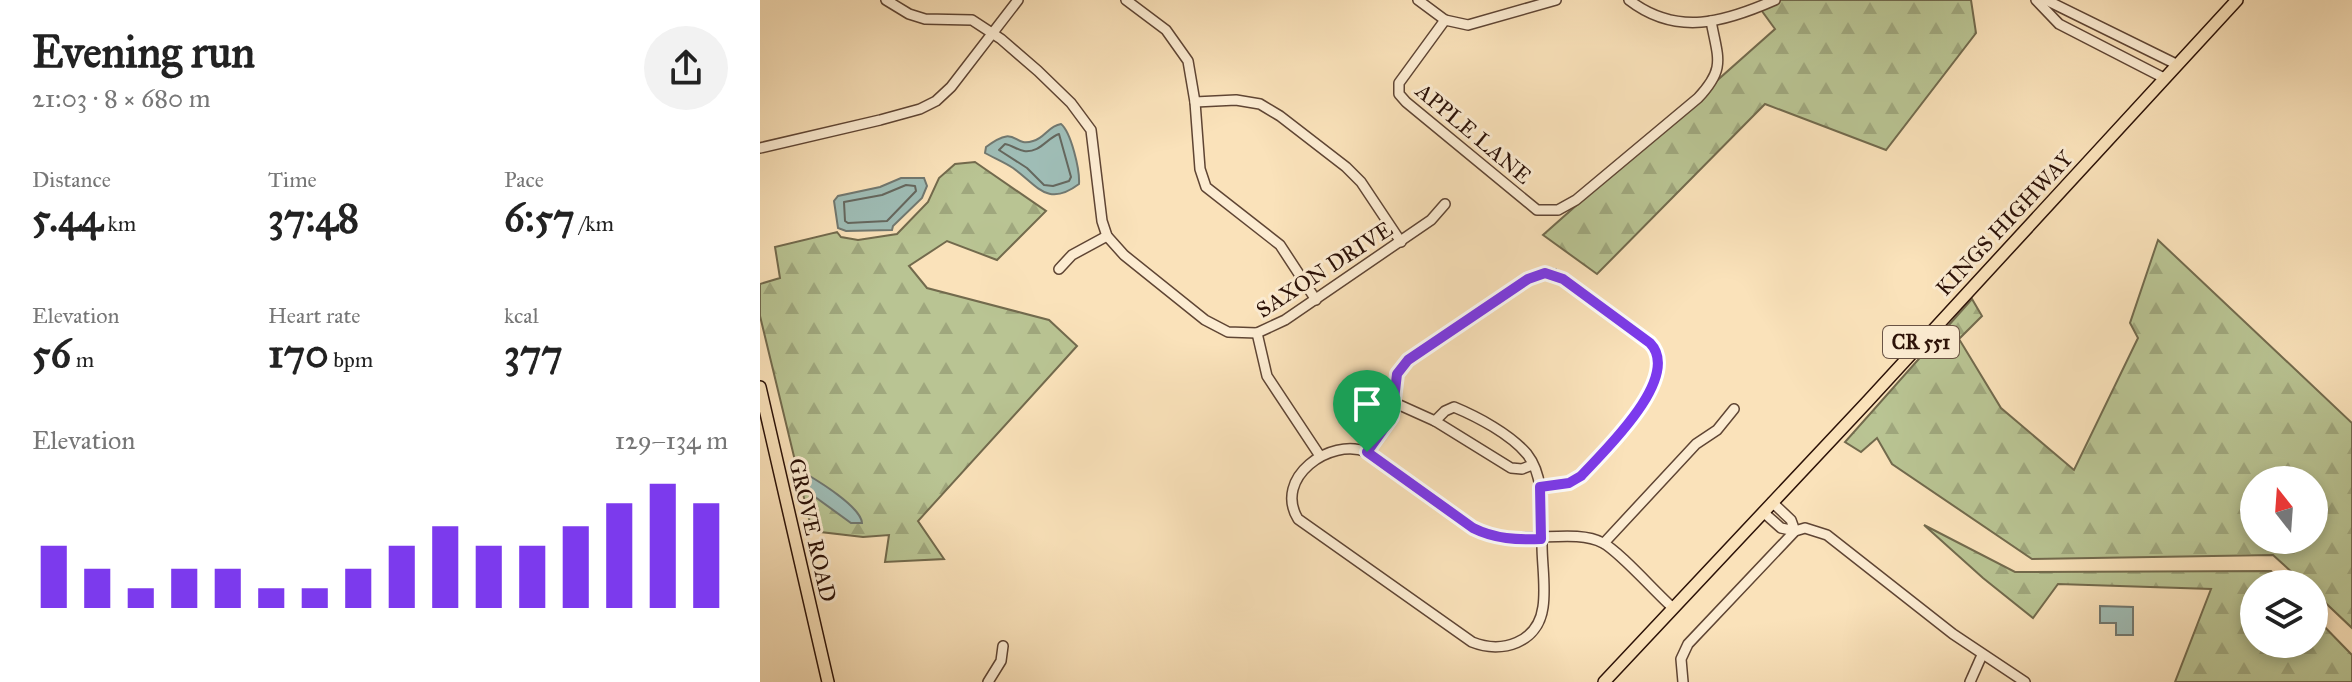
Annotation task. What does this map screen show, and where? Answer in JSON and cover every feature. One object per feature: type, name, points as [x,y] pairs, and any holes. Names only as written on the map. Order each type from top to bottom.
[{"type":"main road","name":"KINGS HIGHWAY","points":[[1604,682],[2237,0]]},
{"type":"main road","name":"GROVE ROAD","points":[[760,387],[828,682]]},
{"type":"street","points":[[886,0],[909,14],[925,19],[972,20],[1038,71],[1071,103],[1091,130],[1102,221],[1107,236],[1072,255],[1059,269]]},
{"type":"street","points":[[760,148],[920,109],[936,101],[951,87],[1018,0]]},
{"type":"street","points":[[1126,0],[1166,30],[1188,61],[1195,102],[1200,169],[1206,187],[1280,245],[1316,300]]},
{"type":"street","points":[[1418,0],[1445,20],[1468,25],[1556,0]]},
{"type":"street","points":[[1629,0],[1643,11],[1670,20],[1701,23],[1753,4],[1775,0]]},
{"type":"street","points":[[2036,0],[2059,24],[2164,78]]},
{"type":"street","points":[[2046,0],[2176,64]]},
{"type":"street","name":"APPLE LANE","points":[[1445,20],[1399,83],[1399,94],[1537,210],[1547,211],[1558,210],[1576,200],[1698,98],[1714,81],[1718,60],[1711,21]]},
{"type":"street","points":[[1195,102],[1236,100],[1260,104],[1280,116],[1361,182],[1401,242]]},
{"type":"street","name":"SAXON DRIVE","points":[[1107,236],[1124,255],[1205,320],[1228,332],[1257,333],[1285,320],[1401,242],[1431,220],[1445,204]]},
{"type":"street","points":[[1367,452],[1392,417],[1397,374],[1408,360],[1528,279],[1545,273],[1563,279],[1650,343],[1657,352],[1659,362],[1636,416],[1581,476],[1569,483],[1540,487]]},
{"type":"street","points":[[1257,333],[1267,376],[1320,456]]},
{"type":"street","points":[[1395,403],[1435,421],[1511,468],[1522,469],[1532,465]]},
{"type":"street","points":[[1435,421],[1454,407],[1471,414],[1513,442],[1527,454],[1532,465],[1540,487],[1541,539],[1543,607],[1537,625],[1517,644],[1504,648],[1485,647],[1472,642],[1298,519],[1292,505],[1293,487],[1305,469],[1320,456],[1344,448],[1358,448],[1473,528],[1488,535],[1510,539],[1541,539],[1582,537],[1604,543],[1672,607]]},
{"type":"street","points":[[1604,543],[1696,444],[1717,430],[1734,409]]},
{"type":"street","points":[[1772,502],[1791,520],[1795,531]]},
{"type":"street","points":[[1763,512],[1781,528],[1795,531],[1805,528],[1827,535],[1982,655],[2025,682]]},
{"type":"street","points":[[1683,682],[1681,659],[1688,644],[1795,531]]},
{"type":"street","points":[[988,682],[1001,661],[1003,646]]},
{"type":"street","points":[[1970,682],[1982,655]]},
{"type":"green space","points":[[1770,0],[1971,0],[1976,33],[1886,150],[1765,104],[1597,274],[1543,235],[1775,29],[1759,7]]},
{"type":"green space","points":[[975,162],[1046,211],[997,260],[947,241],[909,266],[927,288],[1049,320],[1077,346],[918,521],[944,559],[885,562],[889,535],[863,537],[812,531],[760,316],[760,284],[780,278],[775,247],[837,232],[841,237],[858,240],[897,234],[928,202],[939,178],[955,164]]},
{"type":"green space","points":[[2158,240],[2352,423],[2352,628],[2328,605],[2328,570],[2290,570],[2273,555],[2032,559],[1892,464],[1877,438],[1861,452],[1845,442],[1972,299],[1982,316],[1959,339],[2001,408],[2074,470],[2138,338],[2130,323]]},
{"type":"green space","points":[[1924,525],[2015,572],[2240,571],[2240,658],[2328,658],[2328,630],[2352,655],[2352,682],[2175,682],[2211,589],[2058,584],[2033,618]]},
{"type":"water","points":[[1061,124],[1071,143],[1079,178],[1079,184],[1068,191],[1050,194],[1043,191],[1013,168],[985,153],[986,147],[996,140],[1009,136],[1021,142],[1033,141]]},
{"type":"water","points":[[901,178],[924,178],[927,186],[922,198],[892,230],[846,231],[838,228],[834,201],[838,196],[880,187]]},
{"type":"water","points":[[808,475],[855,510],[862,523],[851,523],[800,486],[800,478]]},
{"type":"water","points":[[2100,606],[2133,607],[2133,635],[2116,635],[2116,623],[2100,623]]},
{"type":"route","points":[[1554,274],[1563,279],[1650,343],[1657,352],[1658,370],[1636,416],[1581,476],[1569,483],[1540,487],[1541,539],[1510,539],[1488,535],[1473,528],[1367,452],[1392,417],[1395,383],[1401,366],[1536,275],[1554,274]]}]
